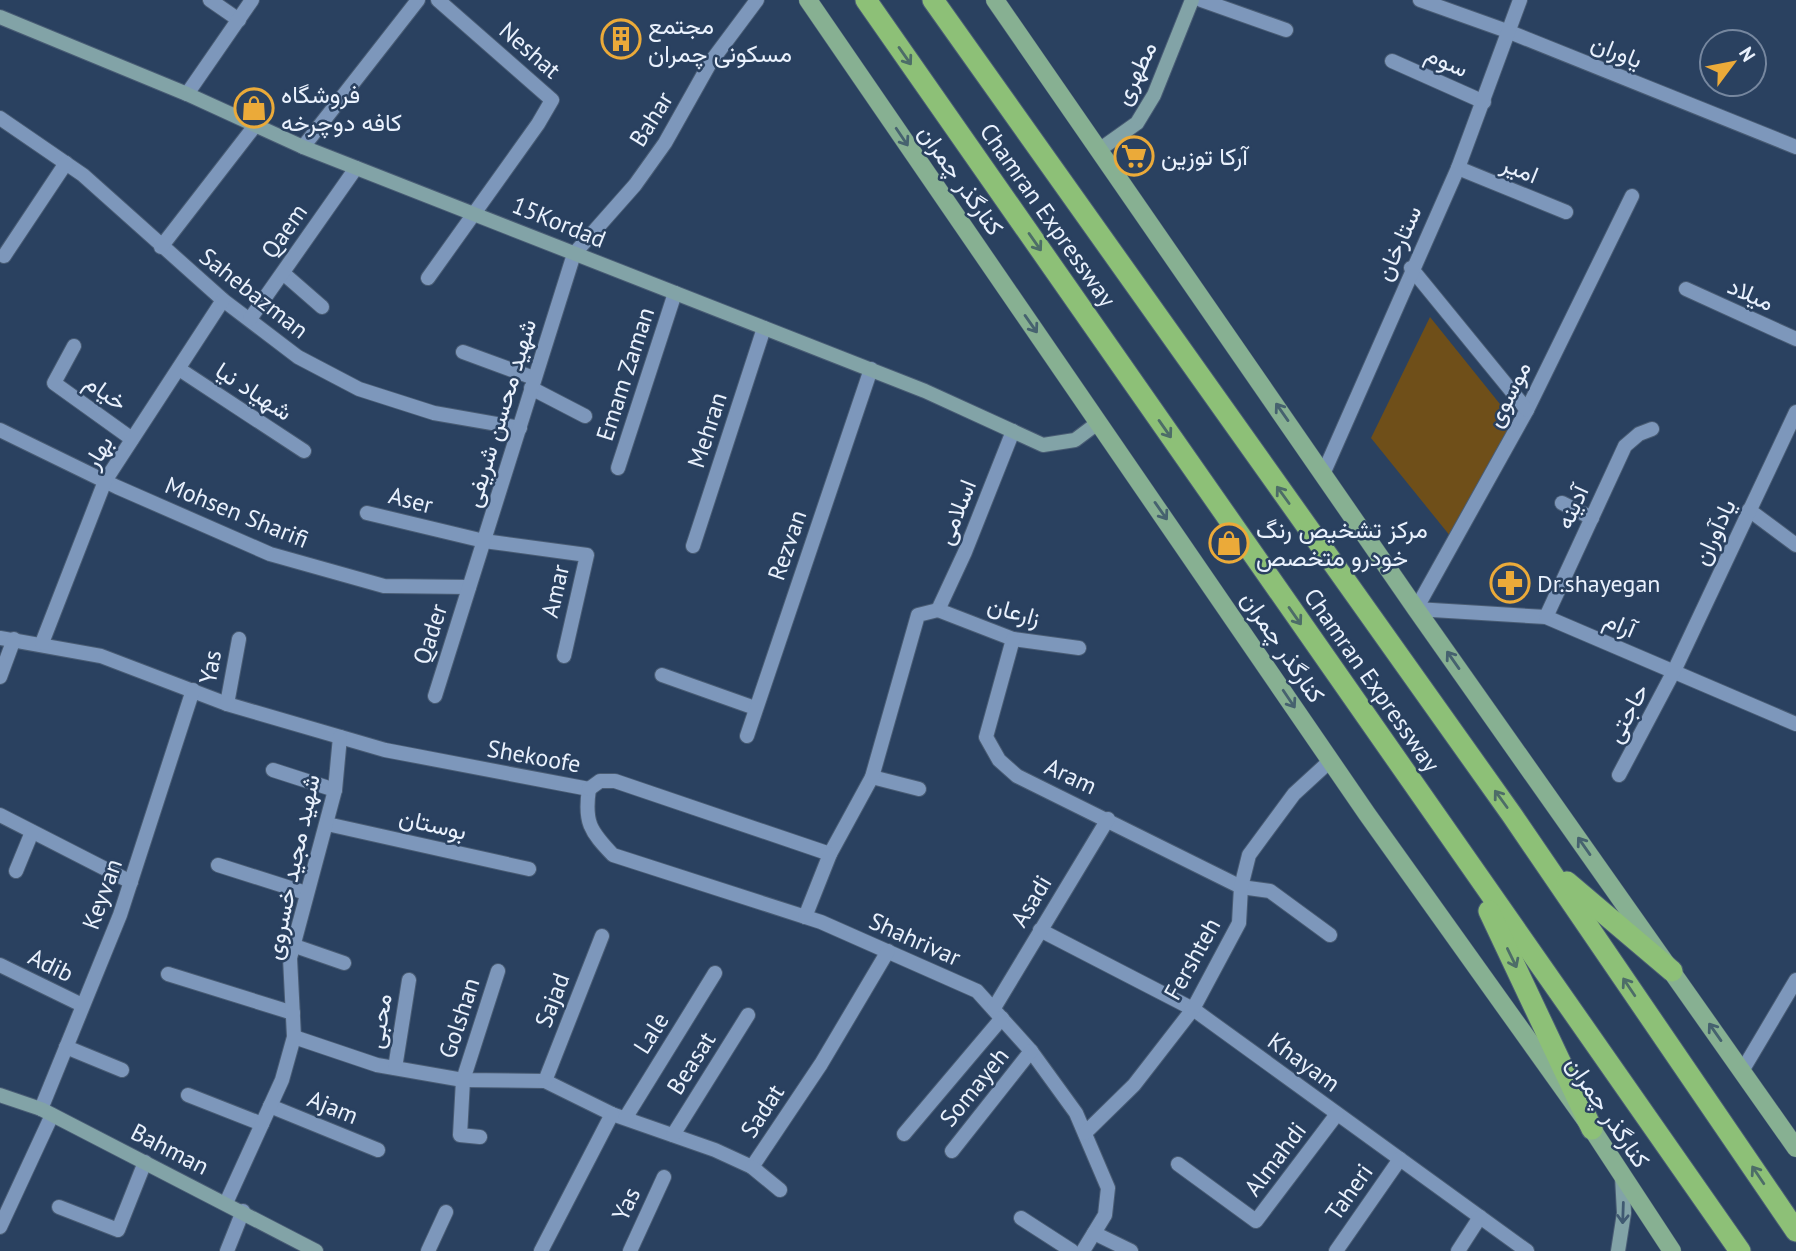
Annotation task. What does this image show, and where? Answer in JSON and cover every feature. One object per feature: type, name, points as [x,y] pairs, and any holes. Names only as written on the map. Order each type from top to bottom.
[{"type":"highway","name":"Chamran Expressway","points":[[866,0],[1740,1251]]},
{"type":"highway","name":"Chamran Expressway","points":[[933,0],[1546,864],[1796,1231]]},
{"type":"highway","points":[[1461,853],[1592,1129]]},
{"type":"highway","points":[[1546,864],[1672,971]]},
{"type":"main road","name":"کنارگذر چمران","points":[[808,0],[1331,760],[1592,1129],[1671,1251]]},
{"type":"main road","points":[[995,0],[1324,472],[1416,609],[1796,1148]]},
{"type":"street","points":[[210,0],[239,20]]},
{"type":"street","points":[[187,94],[253,0]]},
{"type":"street","points":[[303,148],[418,0]]},
{"type":"street","name":"Neshat","points":[[438,0],[552,100],[538,124],[473,212]]},
{"type":"street","name":"Bahar","points":[[574,254],[635,185],[665,143],[710,63],[757,0]]},
{"type":"street","name":"مطهری","points":[[1099,150],[1137,123],[1143,114],[1154,95],[1192,0]]},
{"type":"street","points":[[1201,0],[1286,30]]},
{"type":"street","name":"یاوران","points":[[1420,0],[1507,31],[1796,147]]},
{"type":"street","name":"ستارخان","points":[[1324,472],[1411,268],[1458,168],[1520,0]]},
{"type":"street","name":"15Kordad","points":[[0,17],[187,94],[303,148],[871,369],[1043,444],[1075,440],[1099,422]]},
{"type":"street","name":"سوم","points":[[1392,61],[1484,102]]},
{"type":"street","name":"Sahebazman","points":[[0,118],[66,163],[223,300],[298,357],[359,389],[434,413],[520,428]]},
{"type":"street","points":[[161,247],[254,127]]},
{"type":"street","points":[[4,256],[66,163]]},
{"type":"street","name":"Qaem","points":[[250,319],[356,168]]},
{"type":"street","name":"امیر","points":[[1458,168],[1566,212]]},
{"type":"street","name":"موسوی","points":[[1416,609],[1527,410],[1632,196]]},
{"type":"street","points":[[428,278],[473,212]]},
{"type":"street","name":"شهید محسن شریفی","points":[[470,587],[574,254]]},
{"type":"street","points":[[1411,268],[1527,410]]},
{"type":"street","points":[[283,273],[321,307]]},
{"type":"street","name":"میلاد","points":[[1686,289],[1796,339]]},
{"type":"street","name":"Emam Zaman","points":[[618,468],[675,293]]},
{"type":"street","name":"بهار","points":[[42,643],[105,481],[223,300]]},
{"type":"street","name":"Mehran","points":[[693,546],[764,328]]},
{"type":"street","name":"خیام","points":[[74,346],[54,383],[132,439]]},
{"type":"street","points":[[463,352],[533,383],[585,416]]},
{"type":"street","name":"شهیاد نیا","points":[[179,369],[304,452]]},
{"type":"street","name":"Rezvan","points":[[747,736],[871,369]]},
{"type":"street","name":"یادآوران","points":[[1674,671],[1796,412]]},
{"type":"street","name":"آدینه","points":[[1546,617],[1625,446],[1639,434],[1652,429]]},
{"type":"street","name":"Mohsen Sharifi","points":[[0,430],[105,481],[270,554],[384,586],[470,587]]},
{"type":"street","name":"اسلامی","points":[[938,610],[965,552],[1013,431]]},
{"type":"street","points":[[1562,503],[1592,518]]},
{"type":"street","points":[[1749,510],[1796,545]]},
{"type":"street","name":"Aser","points":[[368,513],[484,541]]},
{"type":"street","name":"Amar","points":[[484,541],[587,555],[564,656]]},
{"type":"street","name":"Qader","points":[[435,696],[470,587]]},
{"type":"street","name":"آرام","points":[[1416,609],[1546,617],[1796,724]]},
{"type":"street","points":[[805,917],[830,854],[872,777],[918,615],[938,610]]},
{"type":"street","name":"زارعان","points":[[938,610],[1013,639],[1079,648]]},
{"type":"street","points":[[0,677],[7,638]]},
{"type":"street","name":"Shekoofe","points":[[7,638],[101,656],[227,704],[385,750],[589,789],[600,781],[615,781],[830,854]]},
{"type":"street","name":"Yas","points":[[227,704],[239,639]]},
{"type":"street","name":"Aram","points":[[1013,639],[986,737],[999,760],[1017,776],[1241,887],[1270,891],[1329,935]]},
{"type":"street","name":"حاجتی","points":[[1619,775],[1674,671]]},
{"type":"street","points":[[662,675],[755,708]]},
{"type":"street","name":"Keyvan","points":[[0,1227],[46,1112],[66,1047],[131,881],[193,690]]},
{"type":"street","name":"شهید مجید خسروی","points":[[226,1202],[282,1080],[294,1037],[290,958],[335,790],[340,737]]},
{"type":"street","name":"Fershteh","points":[[1085,1133],[1134,1085],[1192,1009],[1239,923],[1241,887],[1249,855],[1294,794],[1331,760]]},
{"type":"street","points":[[274,770],[335,790]]},
{"type":"street","points":[[872,777],[919,789]]},
{"type":"street","name":"Shahrivar","points":[[589,789],[585,816],[597,838],[613,855],[805,917],[976,991],[1031,1051],[1076,1113],[1108,1188],[1105,1215],[1083,1251]]},
{"type":"street","points":[[0,815],[131,881]]},
{"type":"street","name":"Asadi","points":[[998,1013],[1040,930],[1108,819]]},
{"type":"street","name":"بوستان","points":[[327,824],[529,869]]},
{"type":"street","points":[[16,871],[32,832]]},
{"type":"street","points":[[218,865],[306,893]]},
{"type":"street","name":"Khayam","points":[[1040,930],[1192,1009],[1527,1251]]},
{"type":"street","name":"Sajad","points":[[545,1081],[602,936]]},
{"type":"street","points":[[295,946],[344,963]]},
{"type":"street","name":"Sadat","points":[[294,1037],[394,1068],[463,1080],[545,1081],[619,1116],[752,1167],[821,1063],[888,951]]},
{"type":"street","name":"Adib","points":[[0,965],[82,1005]]},
{"type":"street","name":"Golshan","points":[[480,1137],[460,1135],[463,1080],[498,971]]},
{"type":"street","name":"Lale","points":[[619,1116],[715,973]]},
{"type":"street","points":[[167,974],[293,1013]]},
{"type":"street","name":"محبی","points":[[394,1068],[409,980]]},
{"type":"street","points":[[1742,1071],[1796,980]]},
{"type":"street","points":[[904,1134],[998,1013]]},
{"type":"street","name":"Beasat","points":[[673,1135],[748,1015]]},
{"type":"street","points":[[66,1047],[122,1070]]},
{"type":"street","name":"Somayeh","points":[[952,1151],[1031,1051]]},
{"type":"street","name":"Bahman","points":[[0,1095],[46,1112],[226,1202],[316,1251]]},
{"type":"street","points":[[188,1095],[262,1125]]},
{"type":"street","name":"Ajam","points":[[271,1106],[378,1150]]},
{"type":"street","name":"Almahdi","points":[[1178,1164],[1256,1222],[1337,1114]]},
{"type":"street","points":[[541,1251],[619,1116]]},
{"type":"street","name":"Taheri","points":[[1336,1251],[1400,1159]]},
{"type":"street","points":[[59,1207],[118,1230],[145,1163]]},
{"type":"street","points":[[752,1167],[780,1190]]},
{"type":"street","points":[[1618,1251],[1623,1213],[1622,1174]]},
{"type":"street","name":"Yas","points":[[630,1251],[664,1177]]},
{"type":"street","points":[[228,1251],[243,1212]]},
{"type":"street","points":[[428,1251],[446,1212]]},
{"type":"street","points":[[1458,1251],[1480,1217]]},
{"type":"street","points":[[1021,1218],[1072,1251]]},
{"type":"street","points":[[1094,1233],[1131,1251]]},
{"type":"shaded area","points":[[1430,317],[1520,429],[1455,542],[1371,438]]},
{"type":"place","name":"مجتمع مسکونی چمران","points":[[621,39]]},
{"type":"place","name":"فروشگاه کافه دوچرخه","points":[[254,108]]},
{"type":"place","name":"آرکا توزین","points":[[1134,156]]},
{"type":"place","name":"مرکز تشخیص رنگ خودرو متخصص","points":[[1229,543]]},
{"type":"place","name":"Dr.shayegan","points":[[1510,583]]}]
